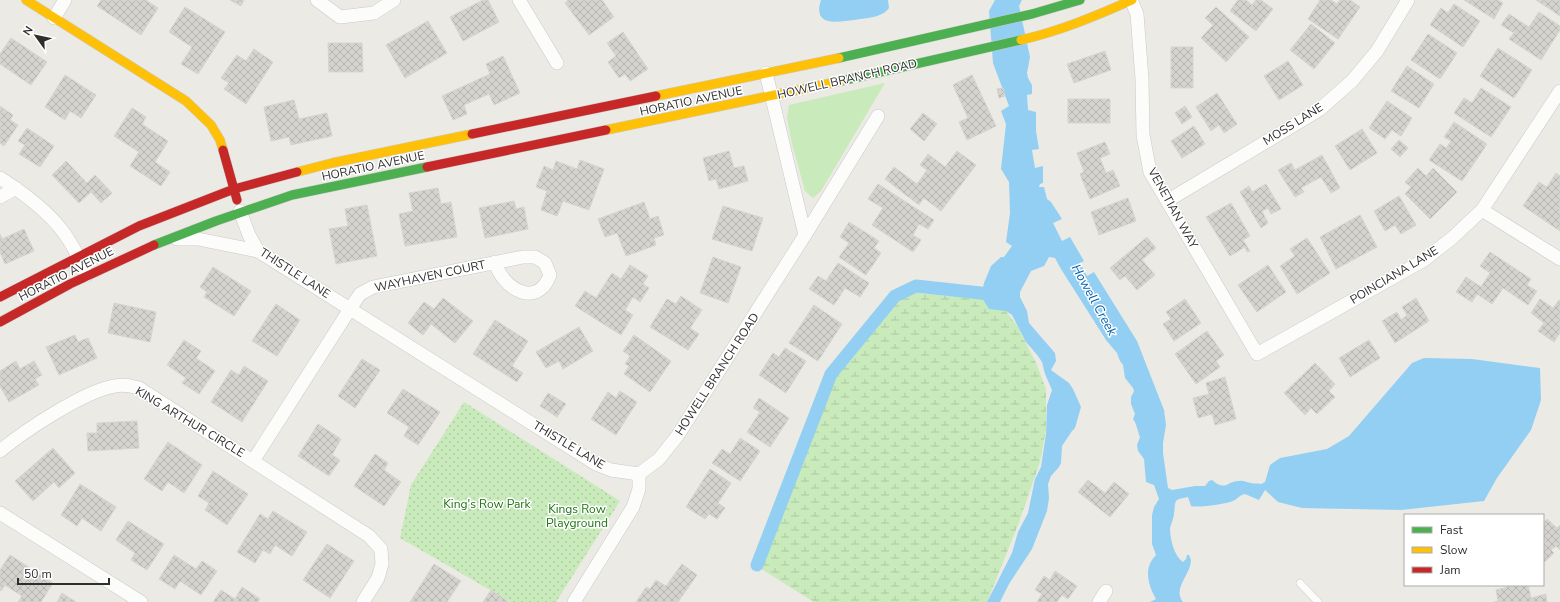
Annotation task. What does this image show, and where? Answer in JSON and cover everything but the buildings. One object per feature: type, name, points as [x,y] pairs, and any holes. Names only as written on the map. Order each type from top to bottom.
[{"type":"main road","name":"THISTLE LANE","points":[[26,0],[186,101],[211,125],[220,140],[240,212]]},
{"type":"main road","name":"HOWELL BRANCH ROAD","points":[[766,73],[983,26],[1080,0]]},
{"type":"main road","name":"HOWELL BRANCH ROAD","points":[[772,96],[1039,36],[1079,23],[1131,0]]},
{"type":"main road","name":"HORATIO AVENUE","points":[[0,322],[87,275],[167,239],[240,212],[292,195],[503,139],[766,73]]},
{"type":"main road","name":"HORATIO AVENUE","points":[[0,297],[139,226],[234,189],[332,162],[503,139],[772,96]]},
{"type":"street","points":[[54,18],[65,0]]},
{"type":"street","points":[[317,0],[340,17],[374,13],[394,0]]},
{"type":"street","points":[[519,0],[557,63]]},
{"type":"street","name":"VENETIAN WAY","points":[[1131,0],[1137,14],[1142,79],[1143,135],[1150,172],[1257,354]]},
{"type":"street","name":"MOSS LANE","points":[[1166,201],[1319,110],[1352,81],[1377,51],[1408,0]]},
{"type":"street","points":[[766,73],[772,96]]},
{"type":"street","name":"POINCIANA LANE","points":[[1257,354],[1424,260],[1452,239],[1482,210],[1560,91]]},
{"type":"street","name":"HOWELL BRANCH ROAD","points":[[639,474],[660,460],[678,436],[805,236],[772,96]]},
{"type":"street","points":[[805,236],[878,116]]},
{"type":"street","points":[[0,178],[16,188],[50,216],[62,230],[78,256],[87,275]]},
{"type":"street","points":[[0,197],[16,188]]},
{"type":"street","points":[[1482,210],[1560,259]]},
{"type":"street","name":"THISTLE LANE","points":[[240,212],[249,236],[258,251],[596,464],[612,470],[639,474]]},
{"type":"street","points":[[167,239],[198,239],[258,251]]},
{"type":"street","name":"WAYHAVEN COURT","points":[[350,309],[360,294],[373,287],[496,262]]},
{"type":"street","name":"KING ARTHUR CIRCLE","points":[[253,461],[350,309]]},
{"type":"street","name":"KING ARTHUR CIRCLE","points":[[0,451],[58,412],[92,393],[114,386],[126,385],[139,388],[369,536],[381,549],[382,564],[378,578],[363,602]]},
{"type":"street","points":[[574,602],[633,507],[639,489],[639,474]]},
{"type":"street","points":[[0,513],[141,602]]},
{"type":"lane","points":[[1300,583],[1318,602]]},
{"type":"green space","points":[[885,83],[821,191],[813,198],[805,191],[792,144],[787,118],[789,105]]},
{"type":"green space","points":[[899,291],[998,301],[1018,327],[1036,363],[1046,389],[1046,430],[1040,462],[1018,525],[987,602],[814,602],[755,565],[831,375]]},
{"type":"green space","name":"King's Row Park","points":[[464,402],[620,501],[556,602],[511,602],[400,538],[411,485]]},
{"type":"water","points":[[821,0],[888,0],[889,8],[878,16],[834,22],[823,19],[820,15],[819,9]]},
{"type":"water","name":"Howell Creek","points":[[995,0],[1022,0],[1019,6],[1030,57],[1027,73],[1032,85],[1032,94],[1027,95],[1028,110],[1036,112],[1036,131],[1039,149],[1032,150],[1035,168],[1043,166],[1043,183],[1040,184],[1039,187],[1044,187],[1047,199],[1051,202],[1062,219],[1053,223],[1062,241],[1070,237],[1084,261],[1080,263],[1087,276],[1094,272],[1137,341],[1164,410],[1166,425],[1163,453],[1168,488],[1172,490],[1195,486],[1205,486],[1212,480],[1224,486],[1235,481],[1261,484],[1265,482],[1270,465],[1280,458],[1327,449],[1349,436],[1412,363],[1424,358],[1472,359],[1540,368],[1541,400],[1531,430],[1497,478],[1484,501],[1401,510],[1302,508],[1278,502],[1265,490],[1259,500],[1245,494],[1235,500],[1206,506],[1191,506],[1188,497],[1180,499],[1175,503],[1174,517],[1170,528],[1172,542],[1177,556],[1183,562],[1187,555],[1189,555],[1191,560],[1180,592],[1180,597],[1183,602],[1150,602],[1156,599],[1149,582],[1148,571],[1149,565],[1156,555],[1152,544],[1152,515],[1154,507],[1159,499],[1154,485],[1146,482],[1144,459],[1138,451],[1137,445],[1140,437],[1133,419],[1135,414],[1131,404],[1131,397],[1134,391],[1125,378],[1123,365],[1117,353],[1106,340],[1055,258],[1049,257],[1044,266],[1031,271],[1020,292],[1020,297],[1027,311],[1029,323],[1055,353],[1056,361],[1051,370],[1069,383],[1081,407],[1075,428],[1062,446],[1061,463],[1051,476],[1048,484],[1049,498],[1047,511],[1032,549],[1009,584],[1000,602],[987,602],[1012,553],[1018,532],[1028,513],[1035,479],[1041,467],[1046,434],[1047,405],[1052,390],[1045,374],[1042,362],[1026,342],[1012,315],[1006,311],[989,309],[981,296],[984,283],[991,266],[1001,257],[1004,257],[1012,246],[1006,242],[1010,213],[1009,182],[1001,169],[1006,124],[1001,111],[1009,106],[993,63],[989,11]]},
{"type":"waterway","points":[[757,565],[831,374],[895,296],[916,286],[999,295]]},
{"type":"traffic: fast","points":[[839,58],[1032,14],[1080,0]]},
{"type":"traffic: fast","points":[[841,81],[1021,40]]},
{"type":"traffic: fast","points":[[154,245],[216,221],[292,195],[427,167]]},
{"type":"traffic: slow","points":[[26,0],[186,101],[211,125],[220,140],[223,150]]},
{"type":"traffic: slow","points":[[1021,40],[1078,23],[1132,0]]},
{"type":"traffic: slow","points":[[656,96],[839,58]]},
{"type":"traffic: slow","points":[[606,130],[841,81]]},
{"type":"traffic: slow","points":[[297,172],[332,163],[472,134]]},
{"type":"traffic: jam","points":[[472,134],[656,96]]},
{"type":"traffic: jam","points":[[427,167],[606,130]]},
{"type":"traffic: jam","points":[[223,150],[237,200]]},
{"type":"traffic: jam","points":[[0,297],[139,226],[234,189],[297,172]]},
{"type":"traffic: jam","points":[[0,322],[70,284],[154,245]]},
{"type":"park label","name":"Kings Row Playground","points":[[577,516]]}]
